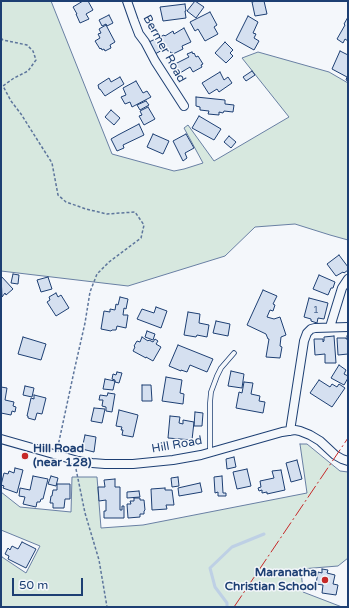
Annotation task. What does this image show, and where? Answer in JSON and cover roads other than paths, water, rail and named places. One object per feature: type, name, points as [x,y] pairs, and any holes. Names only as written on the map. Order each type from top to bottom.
[{"type":"street","name":"Bermer Road","points":[[127,1],[139,34],[184,106]]},
{"type":"street","points":[[330,327],[342,288],[348,279]]},
{"type":"street","points":[[290,430],[305,338],[308,332],[313,329],[348,327]]},
{"type":"street","name":"Hill Road","points":[[1,439],[78,461],[105,464],[146,463],[201,455],[290,430],[300,431],[310,435],[320,441],[335,455],[348,461]]},
{"type":"lane","points":[[210,452],[211,392],[221,368],[234,353]]},
{"type":"waterway","points":[[227,607],[227,603],[215,587],[210,568],[232,547],[264,534]]},
{"type":"place","name":"Hill Road (near 128)","points":[[25,456]]},
{"type":"place","name":"Maranatha Christian School","points":[[325,580]]}]
